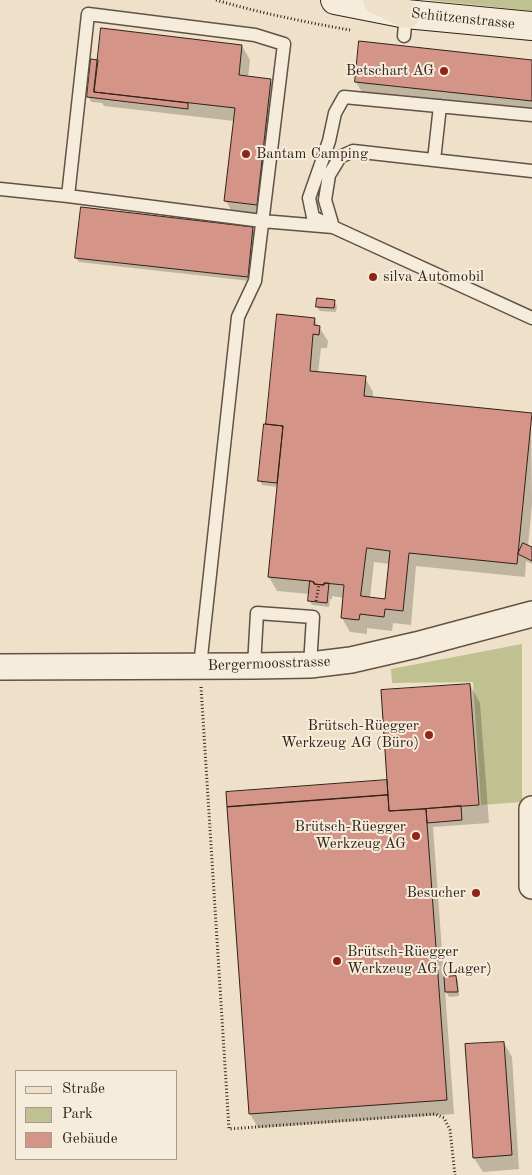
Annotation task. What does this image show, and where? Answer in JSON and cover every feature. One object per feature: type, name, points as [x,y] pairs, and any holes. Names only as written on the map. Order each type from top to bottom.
[{"type":"main road","name":"Schützenstrasse","points":[[335,0],[405,25],[532,26]]},
{"type":"main road","points":[[377,0],[405,25]]},
{"type":"street","name":"Bergermoosstrasse","points":[[0,667],[310,665],[360,658],[532,614]]},
{"type":"street","points":[[532,809],[532,886]]},
{"type":"lane","points":[[68,196],[88,14],[255,35],[284,44],[255,281],[238,317],[200,666]]},
{"type":"lane","points":[[532,116],[344,97],[335,113],[329,141],[309,198],[314,217],[532,318]]},
{"type":"lane","points":[[434,160],[440,106]]},
{"type":"lane","points":[[333,227],[324,200],[329,175],[340,157],[353,151],[532,171]]},
{"type":"lane","points":[[0,189],[262,221],[333,227]]},
{"type":"lane","points":[[254,666],[257,612],[313,617],[310,665]]},
{"type":"path","points":[[200,666],[229,1129],[435,1114],[444,1118],[450,1130],[456,1175]]},
{"type":"green space","points":[[428,0],[532,0],[532,11]]},
{"type":"green space","points":[[522,644],[522,802],[481,805],[473,682],[392,683],[391,669]]},
{"type":"building","name":"Bantam Camping","points":[[101,28],[242,45],[239,75],[271,79],[257,205],[224,201],[235,108],[94,92]]},
{"type":"building","name":"Betschart AG","points":[[359,41],[532,60],[532,101],[355,82]]},
{"type":"building","points":[[91,59],[98,60],[94,92],[188,103],[188,109],[87,97]]},
{"type":"building","points":[[81,207],[253,227],[248,277],[75,258]]},
{"type":"building","points":[[317,298],[335,300],[334,308],[316,307]]},
{"type":"building","points":[[277,314],[315,318],[314,325],[320,326],[319,335],[313,334],[310,371],[366,376],[364,396],[532,413],[517,564],[409,553],[403,611],[385,609],[384,617],[360,614],[359,620],[341,618],[344,585],[314,584],[314,582],[310,581],[268,577],[283,426],[266,424]],"holes":[[[367,548],[390,551],[385,599],[361,596]]]},
{"type":"building","points":[[264,424],[283,426],[277,483],[258,481]]},
{"type":"building","points":[[523,543],[532,547],[532,561],[518,554]]},
{"type":"building","points":[[310,581],[314,582],[314,584],[324,585],[324,583],[329,583],[327,603],[308,601]]},
{"type":"building","name":"Brütsch-Rüegger Werkzeug AG (Büro)","points":[[470,684],[479,805],[389,811],[381,690]]},
{"type":"building","points":[[387,780],[388,795],[227,807],[226,792]]},
{"type":"building","name":"Brütsch-Rüegger Werkzeug AG (Lager)","points":[[388,795],[389,811],[426,809],[447,1100],[249,1114],[227,807]]},
{"type":"building","points":[[461,806],[462,820],[427,823],[426,809]]},
{"type":"building","points":[[456,976],[458,992],[445,992],[444,977]]},
{"type":"building","points":[[504,1042],[512,1155],[473,1158],[465,1044]]},
{"type":"place","name":"Betschart AG","points":[[444,71]]},
{"type":"place","name":"Bantam Camping","points":[[246,154]]},
{"type":"place","name":"silva Automobil","points":[[373,277]]},
{"type":"place","name":"Brütsch-Rüegger Werkzeug AG (Büro)","points":[[429,735]]},
{"type":"place","name":"Brütsch-Rüegger Werkzeug AG","points":[[416,836]]},
{"type":"place","name":"Besucher","points":[[476,893]]},
{"type":"place","name":"Brütsch-Rüegger Werkzeug AG (Lager)","points":[[337,961]]}]
